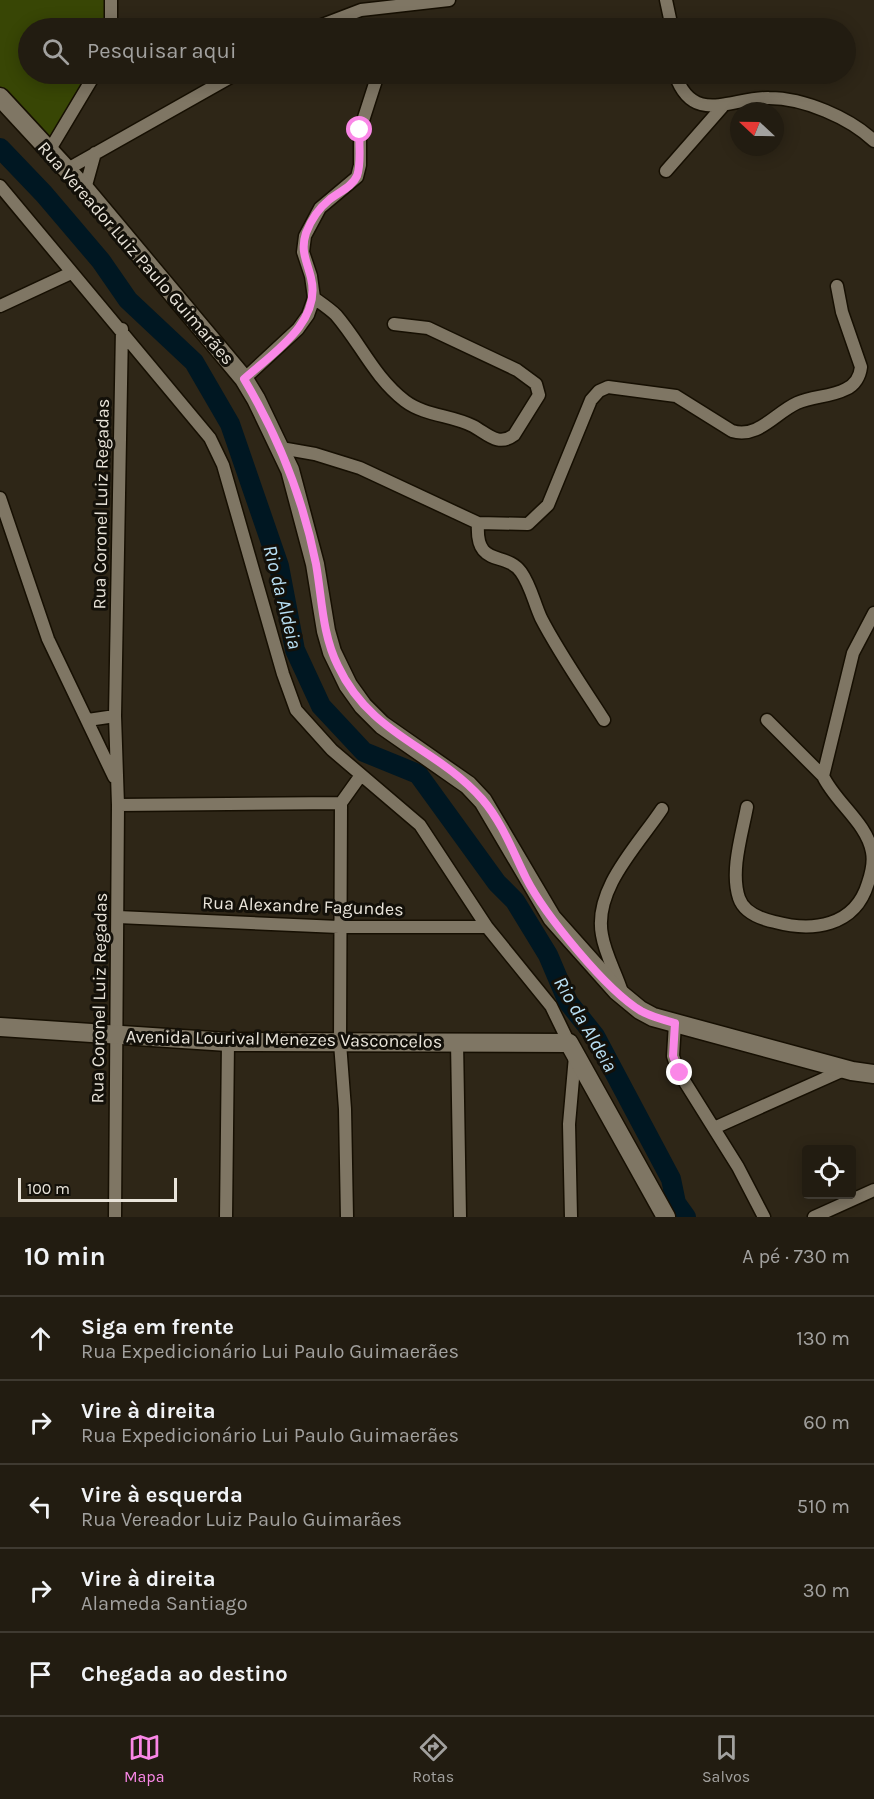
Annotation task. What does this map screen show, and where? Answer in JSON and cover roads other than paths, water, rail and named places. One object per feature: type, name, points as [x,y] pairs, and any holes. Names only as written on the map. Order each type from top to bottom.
[{"type":"street","points":[[111,0],[111,18]]},
{"type":"street","points":[[340,18],[361,10],[449,0]]},
{"type":"street","points":[[666,0],[670,18]]},
{"type":"street","points":[[48,151],[89,84]]},
{"type":"street","points":[[66,170],[218,84]]},
{"type":"street","points":[[244,379],[298,329],[308,315],[314,298],[311,276],[303,252],[305,236],[320,208],[352,184],[357,177],[360,165],[360,130],[375,84]]},
{"type":"street","points":[[681,84],[700,104],[723,106],[756,98],[784,99],[835,115],[856,125],[874,141]]},
{"type":"street","name":"Rua Vereador Luiz Paulo Guimarães","points":[[0,97],[85,189],[244,379],[281,448],[302,507],[332,652],[348,685],[363,706],[382,725],[468,785],[483,801],[512,847],[539,901],[577,948],[625,998],[640,1010],[675,1023],[846,1069],[872,1073]]},
{"type":"street","points":[[666,171],[723,106]]},
{"type":"street","points":[[85,189],[95,153]]},
{"type":"street","points":[[0,186],[198,422],[218,453],[296,710],[320,738],[420,825],[487,927],[550,1006],[572,1050],[666,1217]]},
{"type":"street","points":[[0,306],[71,273]]},
{"type":"street","points":[[281,448],[315,454],[360,468],[478,523],[528,525],[548,505],[591,400],[599,391],[608,387],[676,396],[732,431],[742,434],[753,431],[795,404],[848,389],[859,377],[861,367],[842,312],[837,286]]},
{"type":"street","points":[[314,298],[335,314],[382,382],[407,403],[432,414],[472,425],[496,440],[502,441],[514,435],[539,395],[536,384],[517,370],[428,328],[394,324]]},
{"type":"street","name":"Rua Coronel Luiz Regadas","points":[[115,1217],[118,805],[115,716],[122,330]]},
{"type":"street","name":"Rua Coronel Luiz Regadas","points":[[0,498],[48,639],[116,780]]},
{"type":"street","points":[[478,523],[478,541],[481,547],[495,558],[518,567],[526,579],[541,619],[604,720]]},
{"type":"street","points":[[823,776],[853,653],[874,613]]},
{"type":"street","points":[[88,720],[115,716]]},
{"type":"street","points":[[747,807],[736,882],[739,898],[744,906],[762,919],[797,927],[822,927],[849,914],[865,893],[872,862],[872,852],[867,836],[837,801],[823,776],[767,720]]},
{"type":"street","points":[[346,1217],[345,1109],[340,1043],[340,803],[361,775]]},
{"type":"street","points":[[118,805],[340,803]]},
{"type":"street","points":[[625,998],[602,937],[600,922],[603,906],[613,881],[662,809]]},
{"type":"street","name":"Rua Alexandre Fagundes","points":[[118,917],[339,927],[487,927]]},
{"type":"street","points":[[675,1023],[673,1056],[678,1071],[714,1128],[764,1217]]},
{"type":"street","name":"Avenida Lourival Menezes Vasconcelos","points":[[0,1027],[117,1036],[228,1041],[457,1042],[572,1050]]},
{"type":"street","points":[[226,1217],[228,1041]]},
{"type":"street","points":[[457,1042],[460,1217]]},
{"type":"street","points":[[572,1050],[569,1124],[572,1217]]},
{"type":"street","points":[[714,1128],[846,1069]]},
{"type":"street","points":[[813,1217],[874,1190]]},
{"type":"waterway","name":"Rio da Aldeia","points":[[0,148],[44,194],[101,261],[128,300],[194,362],[230,424],[279,566],[295,650],[321,706],[364,752],[418,774],[497,883],[515,901],[548,955],[568,1002],[595,1036],[671,1179],[676,1203],[686,1217]]}]
